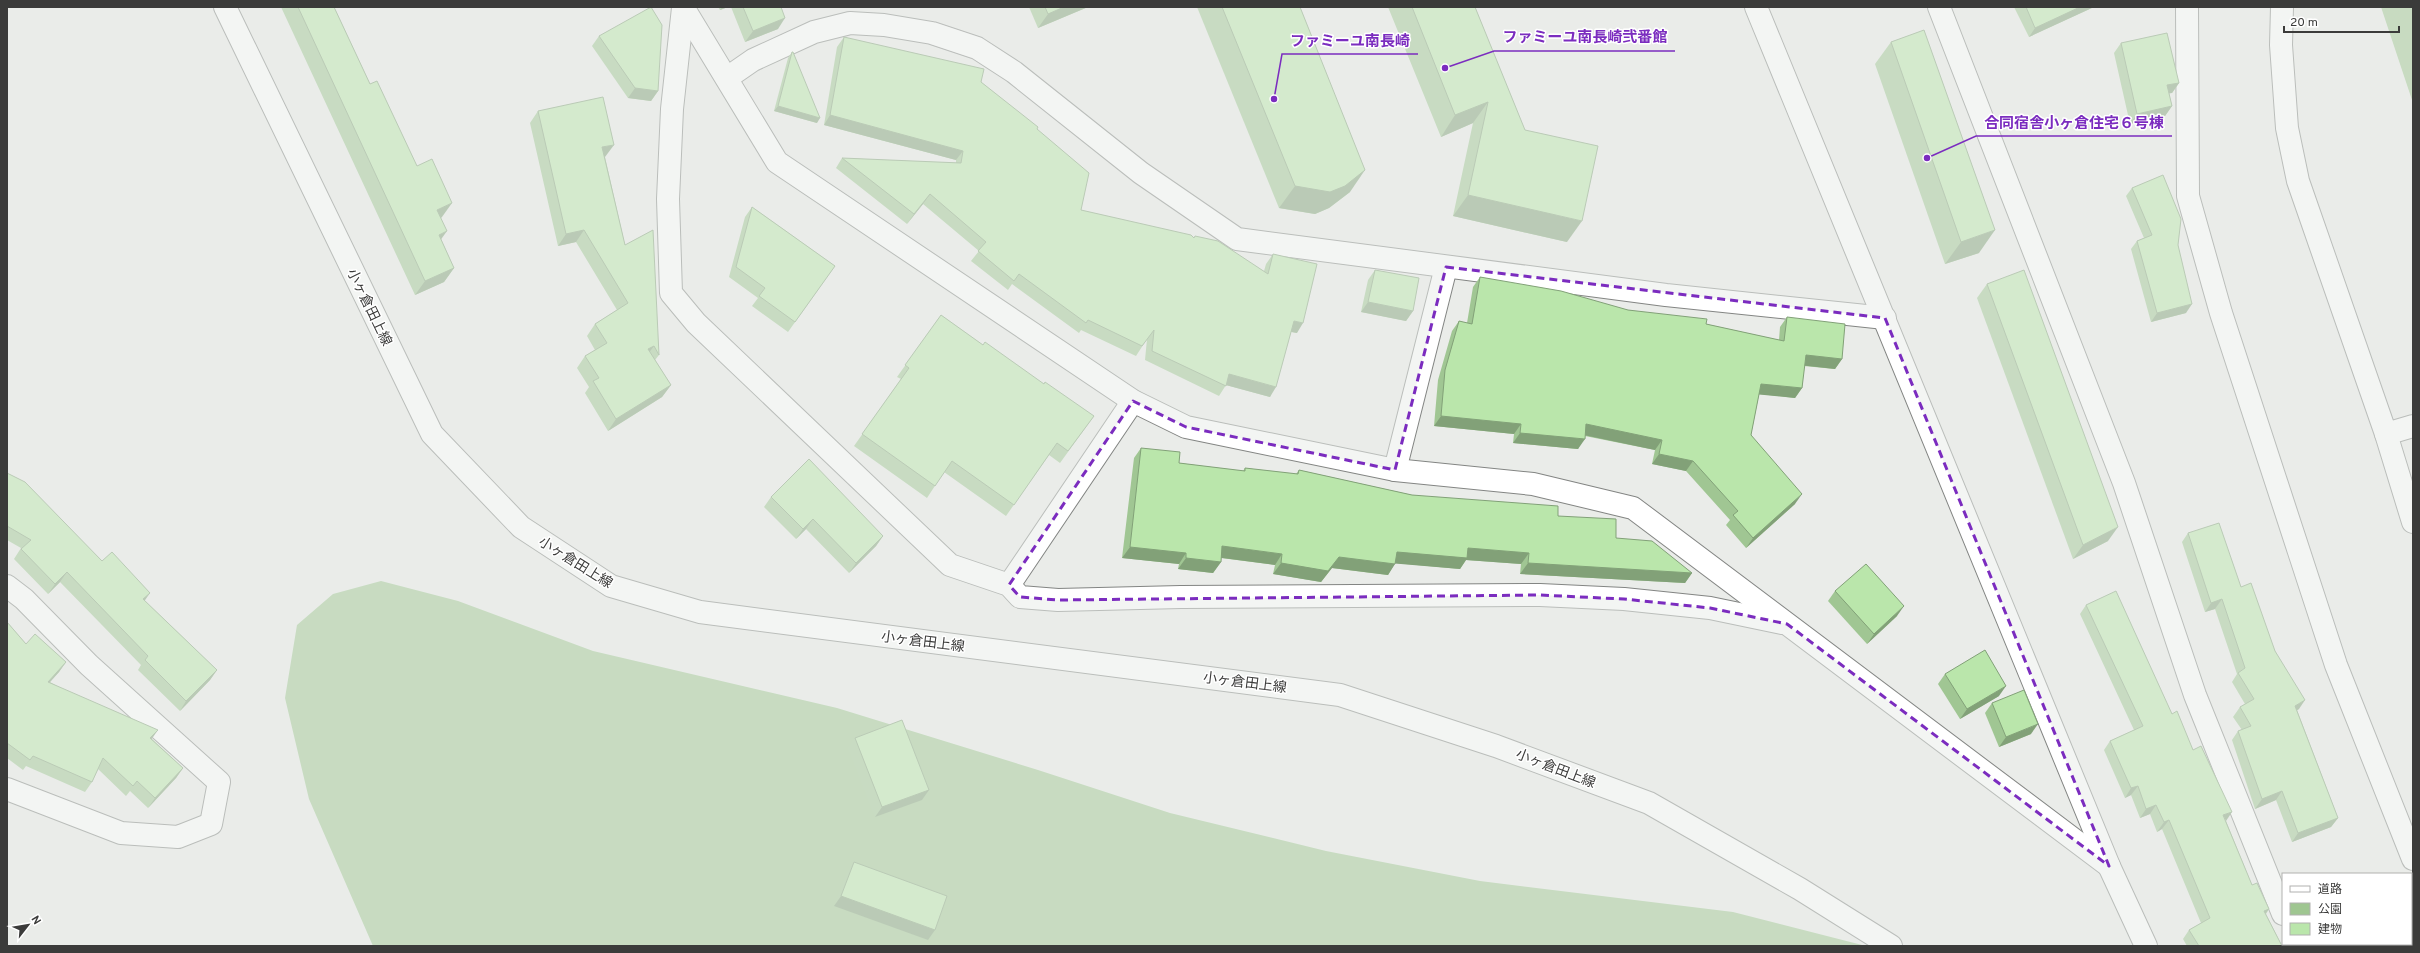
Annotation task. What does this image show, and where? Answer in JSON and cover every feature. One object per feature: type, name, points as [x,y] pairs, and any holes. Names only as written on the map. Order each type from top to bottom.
[{"type":"street","name":"小ヶ倉田上線","points":[[225,7],[432,434],[521,527],[611,586],[700,612],[1340,695],[1496,746],[1649,803],[1800,889],[1891,946]]},
{"type":"street","points":[[683,7],[777,162],[1132,401],[1186,427],[1395,470],[1533,484],[1633,508],[2108,866]]},
{"type":"street","points":[[683,7],[672,109],[668,199],[671,293],[696,323],[950,565],[1009,585],[1020,597],[1058,600],[1181,597],[1540,595],[1616,599],[1710,608],[1787,624]]},
{"type":"street","points":[[1756,7],[1885,318],[2108,866],[2146,946]]},
{"type":"street","points":[[1939,7],[2124,483],[2195,695],[2282,912]]},
{"type":"street","points":[[2187,7],[2188,196],[2221,313],[2336,665],[2413,860]]},
{"type":"street","points":[[2282,7],[2281,45],[2287,128],[2298,181],[2386,434],[2413,522]]},
{"type":"street","points":[[727,78],[753,60],[808,35],[850,23],[884,25],[932,33],[977,48],[1002,64],[1140,173],[1237,239],[1666,295],[1885,318]]},
{"type":"street","points":[[1395,470],[1446,267]]},
{"type":"street","points":[[1009,585],[1132,401]]},
{"type":"street","points":[[2386,434],[2413,426]]},
{"type":"street","points":[[7,586],[24,600],[89,664],[219,782],[212,824],[178,838],[121,833],[7,789]]},
{"type":"highlighted area","points":[[1446,267],[1885,318],[2109,866],[1787,624],[1710,608],[1624,599],[1540,595],[1058,600],[1020,597],[1009,585],[1133,401],[1186,427],[1395,470]]},
{"type":"green space","points":[[2381,7],[2413,7],[2413,103]]},
{"type":"green space","points":[[381,581],[458,601],[593,651],[837,708],[1038,770],[1170,813],[1326,851],[1480,881],[1733,912],[1866,946],[373,946],[309,799],[285,698],[297,625],[333,594]]},
{"type":"building","points":[[298,7],[334,7],[370,84],[377,81],[417,166],[432,159],[452,203],[437,210],[447,231],[439,235],[454,268],[425,281]]},
{"type":"building","points":[[651,7],[662,25],[658,91],[635,88],[599,36]]},
{"type":"building","points":[[743,7],[781,7],[785,18],[753,31]]},
{"type":"building","points":[[1045,7],[1064,7],[1048,14]]},
{"type":"building","points":[[1222,7],[1300,7],[1365,170],[1345,186],[1330,192],[1295,186]]},
{"type":"building","points":[[1412,7],[1475,7],[1525,130],[1598,146],[1582,221],[1468,195],[1488,102],[1455,115]]},
{"type":"building","points":[[2026,7],[2080,7],[2035,28]]},
{"type":"building","points":[[1924,30],[1995,230],[1961,242],[1891,42]]},
{"type":"building","points":[[2167,33],[2179,83],[2167,85],[2172,106],[2137,114],[2121,43]]},
{"type":"building","points":[[844,37],[984,69],[981,82],[1038,127],[1037,129],[1089,173],[1081,210],[1191,235],[1194,238],[1195,236],[1218,241],[1268,274],[1273,254],[1317,264],[1303,323],[1294,321],[1276,387],[1229,374],[1226,386],[1152,351],[1154,330],[1142,346],[1088,320],[1086,323],[1019,274],[1014,281],[978,251],[986,242],[930,194],[914,214],[842,158],[961,163],[963,151],[830,115]]},
{"type":"building","points":[[793,52],[820,118],[778,106]]},
{"type":"building","points":[[603,97],[614,145],[602,147],[625,245],[653,230],[659,355],[654,346],[648,349],[671,385],[616,419],[593,381],[599,378],[585,356],[607,343],[595,324],[628,303],[584,230],[566,234],[538,111]]},
{"type":"building","points":[[2163,175],[2181,219],[2178,245],[2192,304],[2157,313],[2137,241],[2152,235],[2132,188]]},
{"type":"building","points":[[752,207],[835,266],[795,322],[759,296],[765,288],[736,267]]},
{"type":"building","points":[[1375,270],[1419,278],[1413,311],[1368,302]]},
{"type":"building","points":[[2024,270],[2118,527],[2083,545],[1987,284]]},
{"type":"building","points":[[1480,277],[1561,291],[1628,310],[1707,319],[1706,324],[1784,341],[1787,317],[1845,324],[1842,359],[1806,355],[1802,388],[1761,384],[1751,435],[1802,494],[1753,538],[1733,515],[1738,511],[1693,461],[1659,454],[1662,440],[1586,424],[1585,439],[1520,433],[1521,424],[1441,416],[1445,370],[1459,321],[1472,324]]},
{"type":"building","points":[[941,315],[983,345],[985,342],[1044,384],[1045,382],[1094,416],[1068,451],[1057,443],[1014,505],[952,461],[935,486],[862,434],[909,368],[905,365]]},
{"type":"building","points":[[1141,448],[1180,452],[1179,463],[1245,471],[1245,468],[1298,474],[1299,470],[1412,495],[1558,506],[1558,516],[1616,519],[1616,538],[1652,541],[1692,573],[1528,563],[1529,553],[1468,548],[1467,558],[1397,552],[1395,564],[1339,557],[1328,571],[1281,563],[1282,554],[1222,546],[1221,562],[1186,558],[1186,553],[1130,547]]},
{"type":"building","points":[[809,459],[883,536],[856,563],[813,519],[803,529],[771,497]]},
{"type":"building","points":[[7,473],[25,482],[102,561],[112,552],[150,593],[143,599],[217,670],[186,701],[145,660],[148,656],[67,572],[55,584],[21,549],[31,540],[7,526]]},
{"type":"building","points":[[2219,523],[2241,587],[2251,583],[2275,651],[2305,700],[2295,706],[2338,818],[2298,833],[2282,791],[2262,799],[2238,731],[2251,726],[2240,707],[2254,699],[2238,673],[2245,668],[2222,599],[2211,603],[2188,533]]},
{"type":"building","points":[[1866,564],[1904,606],[1874,634],[1835,591]]},
{"type":"building","points":[[2116,591],[2172,714],[2177,711],[2193,750],[2201,746],[2232,812],[2223,815],[2252,885],[2257,883],[2269,909],[2264,911],[2282,946],[2199,946],[2189,930],[2210,918],[2169,820],[2164,822],[2156,805],[2146,809],[2138,786],[2131,788],[2110,741],[2143,726],[2086,605]]},
{"type":"building","points":[[7,622],[26,644],[35,634],[66,662],[48,682],[158,730],[150,738],[183,768],[155,798],[137,781],[133,786],[103,758],[92,782],[33,756],[30,760],[7,743]]},
{"type":"building","points":[[1985,650],[2006,686],[1967,709],[1945,674]]},
{"type":"building","points":[[2024,690],[2038,724],[2006,737],[1992,703]]},
{"type":"building","points":[[902,720],[929,790],[882,807],[855,738]]},
{"type":"building","points":[[854,862],[947,896],[935,930],[841,896]]},
{"type":"place","name":"ファミーユ南長崎弐番館","points":[[1445,68]]},
{"type":"place","name":"ファミーユ南長崎","points":[[1274,99]]},
{"type":"place","name":"合同宿舎小ヶ倉住宅６号棟","points":[[1927,158]]}]
